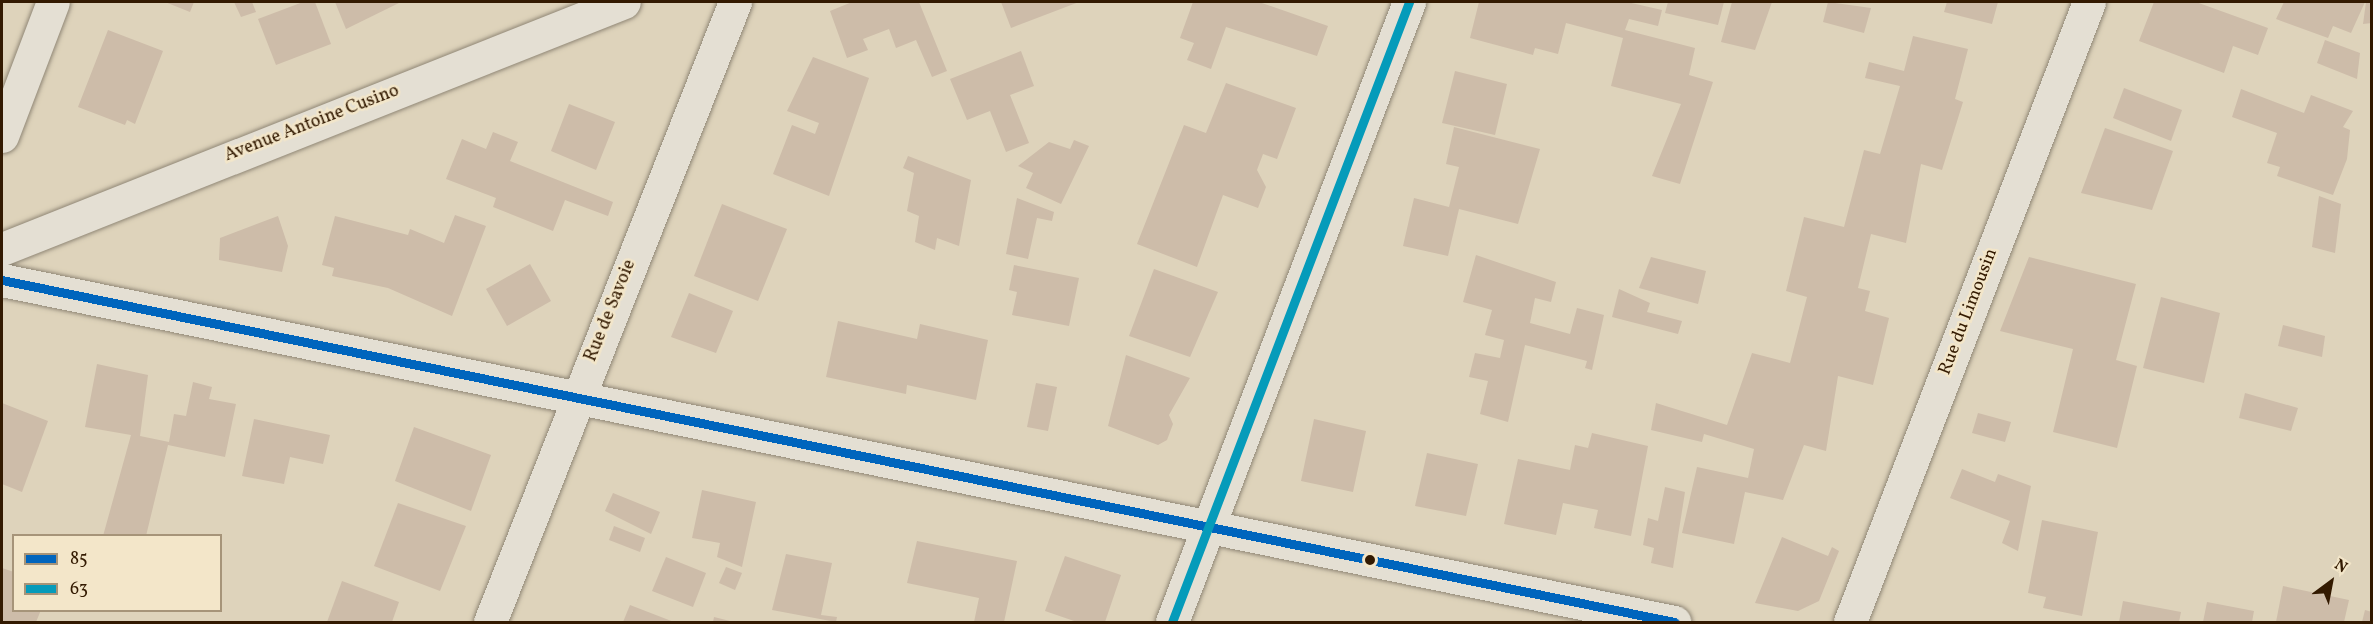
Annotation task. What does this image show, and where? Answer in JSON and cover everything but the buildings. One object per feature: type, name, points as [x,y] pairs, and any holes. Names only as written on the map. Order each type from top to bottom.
[{"type":"street","points":[[2,136],[53,2]]},
{"type":"street","name":"Avenue Antoine Cusino","points":[[2,249],[624,2]]},
{"type":"street","name":"Rue de Savoie","points":[[490,622],[735,2]]},
{"type":"street","points":[[1172,622],[1408,2]]},
{"type":"street","name":"Rue du Limousin","points":[[1850,622],[2089,2]]},
{"type":"street","points":[[2,280],[578,395],[1208,529],[1674,622]]},
{"type":"transit line","name":"63","points":[[1172,622],[1409,2]]},
{"type":"transit line","name":"85","points":[[2,280],[1674,622]]}]
